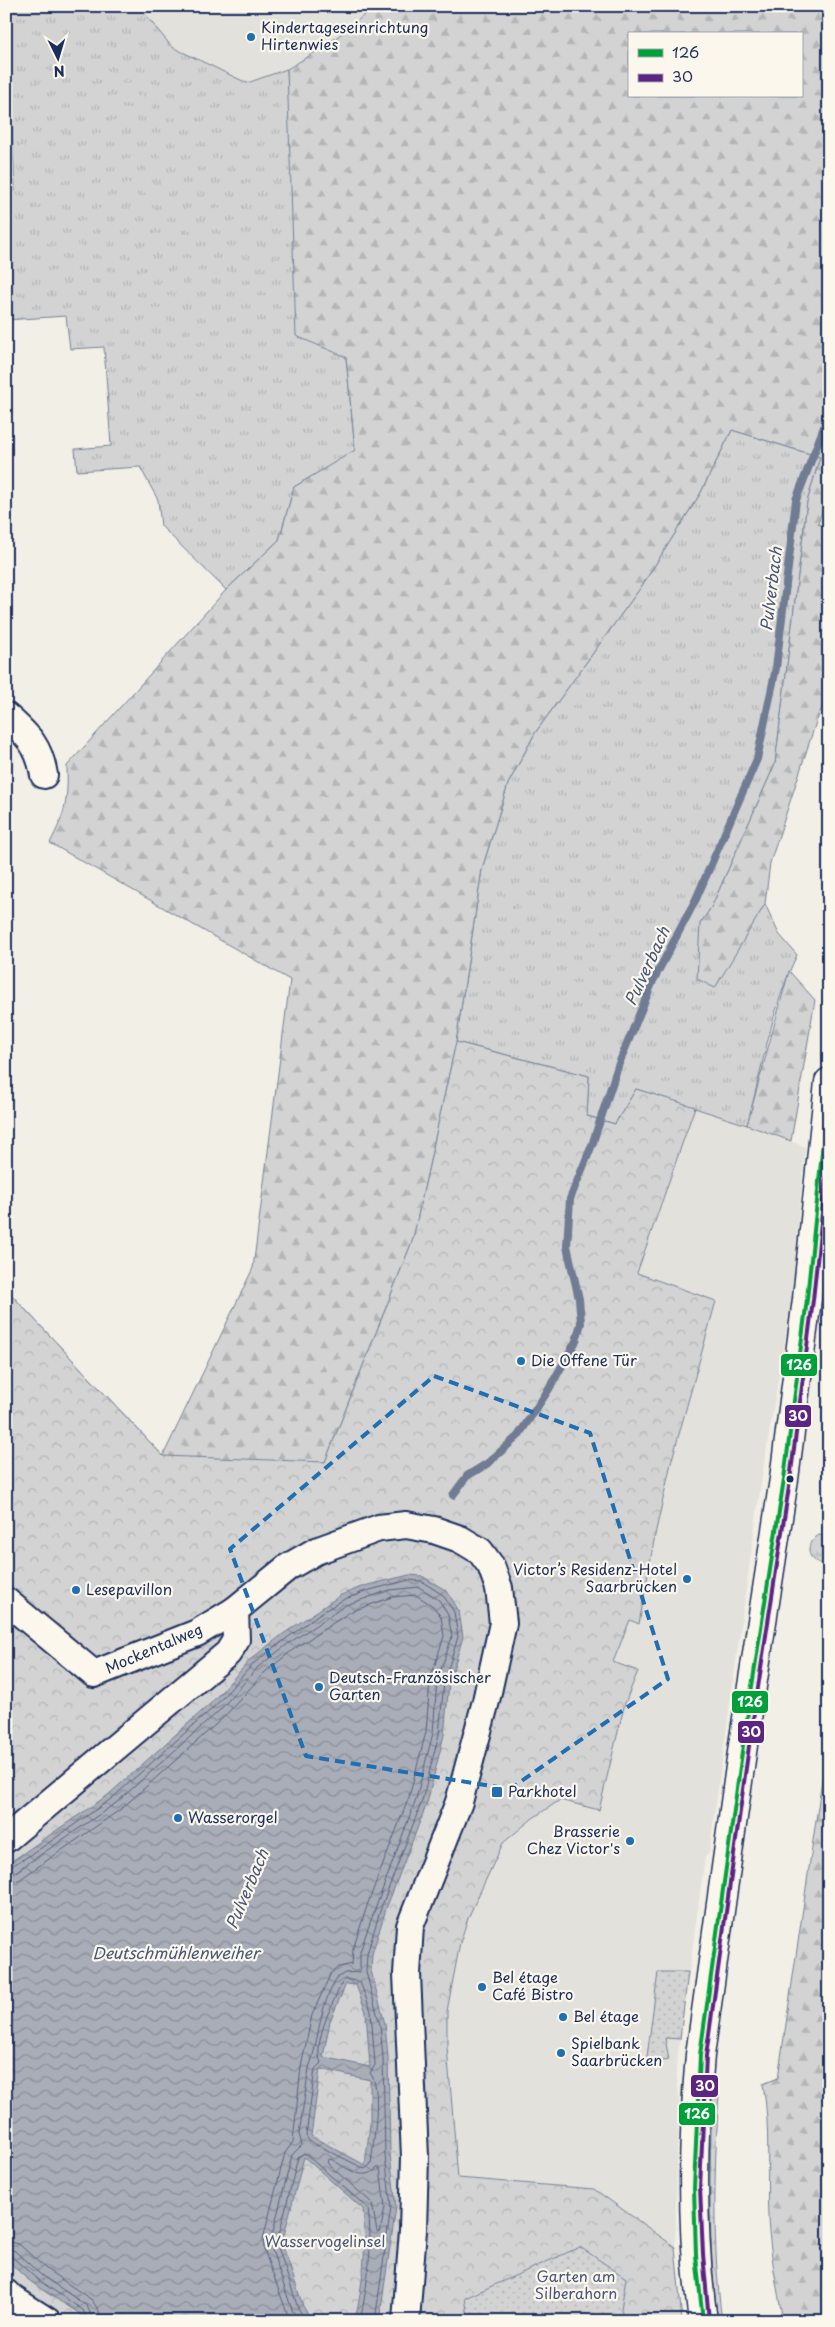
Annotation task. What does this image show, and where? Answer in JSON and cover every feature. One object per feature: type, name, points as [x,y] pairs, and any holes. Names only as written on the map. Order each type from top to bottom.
[{"type":"main road","points":[[703,2321],[697,2274],[694,2191],[696,2106],[700,2055],[744,1738],[784,1479],[806,1299],[829,1082]]},
{"type":"street","points":[[6,716],[32,742],[40,756],[44,775]]},
{"type":"street","points":[[6,1840],[228,1653],[236,1640],[235,1610],[288,1568],[316,1551],[379,1528],[406,1525],[434,1530],[460,1539],[480,1551],[491,1566],[499,1588],[503,1623],[460,1802],[410,1926],[407,1974],[415,2156],[413,2230],[406,2321]]},
{"type":"street","name":"Mockentalweg","points":[[6,1601],[94,1674],[197,1633],[235,1610]]},
{"type":"street","points":[[6,2293],[47,2321]]},
{"type":"highlighted area","points":[[434,1376],[590,1433],[668,1679],[510,1789],[306,1756],[230,1549]]},
{"type":"shaded area","name":"Kindertageseinrichtung Hirtenwies","points":[[138,6],[373,6],[358,22],[316,52],[287,69],[247,83],[172,47]]},
{"type":"shaded area","points":[[695,1107],[769,1132],[805,1147],[791,1304],[762,1476],[709,1853],[705,1857],[676,2067],[680,2108],[678,2120],[675,2247],[594,2189],[458,2178],[447,2047],[447,2011],[453,1972],[468,1918],[503,1843],[533,1818],[560,1800],[625,1703],[638,1671],[613,1662],[630,1620],[639,1624],[655,1535],[671,1463],[716,1301],[637,1274]]},
{"type":"green space","points":[[6,6],[138,6],[172,47],[247,83],[287,69],[289,104],[346,357],[355,451],[294,487],[279,540],[226,590],[161,526],[158,500],[140,467],[77,471],[75,449],[111,446],[104,347],[70,349],[66,316],[6,320],[6,191],[15,191]]},
{"type":"green space","points":[[373,6],[829,6],[829,489],[818,524],[829,528],[829,690],[815,725],[770,863],[765,904],[715,988],[697,979],[700,924],[712,906],[775,764],[807,502],[820,457],[732,430],[700,494],[641,587],[535,733],[508,784],[482,869],[456,1042],[413,1239],[325,1462],[230,1560],[6,1289],[163,1456],[253,1268],[290,980],[50,843],[60,823],[65,806],[67,766],[226,590],[279,540],[294,487],[355,450],[346,357],[296,336],[287,69],[353,24]]},
{"type":"green space","points":[[732,430],[820,457],[807,502],[775,764],[712,906],[700,924],[714,987],[765,904],[779,934],[797,955],[774,1017],[747,1125],[636,1089],[615,1124],[587,1116],[589,1076],[456,1042],[482,869],[508,784],[535,733],[641,587],[700,494]]},
{"type":"green space","points":[[789,971],[815,1000],[791,1141],[747,1125]]},
{"type":"green space","name":"Deutsch-Französischer Garten","points":[[456,1042],[589,1076],[587,1116],[615,1124],[636,1089],[695,1107],[637,1273],[716,1301],[671,1463],[655,1535],[639,1624],[630,1620],[613,1662],[638,1671],[625,1703],[599,1810],[560,1800],[533,1818],[503,1843],[468,1918],[460,1943],[447,2011],[447,2047],[458,2178],[594,2189],[675,2247],[682,2321],[6,2321],[6,1289],[163,1456],[325,1462],[413,1239]]},
{"type":"green space","points":[[819,1535],[829,1536],[827,1564],[815,1561],[810,1554],[810,1544]]},
{"type":"green space","points":[[829,1732],[829,2321],[783,2321],[769,2231],[768,2135],[763,2084],[778,2078]]},
{"type":"green space","points":[[658,1972],[688,1972],[680,2039],[665,2038],[669,2060],[646,2064]]},
{"type":"green space","points":[[712,2094],[719,2094],[715,2236],[722,2321],[718,2321],[712,2264],[710,2179]]},
{"type":"green space","name":"Garten am Silberahorn","points":[[580,2247],[626,2278],[621,2309],[624,2321],[469,2321],[465,2298]]},
{"type":"water","name":"Deutschmühlenweiher","points":[[409,1575],[422,1576],[447,1591],[459,1611],[463,1637],[449,1683],[444,1735],[427,1803],[386,1909],[372,1954],[371,1971],[385,2024],[388,2057],[390,2155],[396,2207],[379,2321],[355,2321],[364,2265],[363,2209],[304,2157],[282,2243],[303,2306],[312,2321],[83,2321],[80,2314],[31,2282],[6,2257],[6,1865],[108,1795],[211,1703],[251,1659],[283,1634],[341,1595],[364,1586]],"holes":[[[346,1984],[356,1985],[366,2012],[370,2067],[323,2057],[330,2021]],[[320,2069],[370,2080],[370,2124],[365,2165],[311,2136]]]},
{"type":"waterway","name":"Pulverbach","points":[[453,1495],[467,1476],[488,1463],[518,1436],[549,1389],[576,1341],[581,1323],[579,1299],[567,1246],[570,1199],[592,1145],[618,1066],[653,981],[696,899],[757,759],[776,668],[796,500],[829,414]]},
{"type":"transit line","name":"126","points":[[703,2321],[696,2255],[694,2188],[700,2055],[744,1738],[784,1479],[807,1299],[829,1084]]},
{"type":"transit line","name":"30","points":[[709,2320],[700,2188],[706,2056],[750,1739],[790,1480],[813,1300],[829,1146]]},
{"type":"place","name":"Kindertageseinrichtung Hirtenwies","points":[[251,37]]},
{"type":"place","name":"Die Offene Tür","points":[[521,1361]]},
{"type":"place","name":"Victor’s Residenz-Hotel Saarbrücken","points":[[687,1579]]},
{"type":"place","name":"Lesepavillon","points":[[76,1590]]},
{"type":"place","name":"Deutsch-Französischer Garten","points":[[319,1687]]},
{"type":"place","name":"Parkhotel","points":[[497,1792]]},
{"type":"place","name":"Wasserorgel","points":[[178,1818]]},
{"type":"place","name":"Brasserie Chez Victor's","points":[[630,1841]]},
{"type":"place","name":"Bel étage Café Bistro","points":[[482,1987]]},
{"type":"place","name":"Bel étage","points":[[563,2017]]},
{"type":"place","name":"Spielbank Saarbrücken","points":[[561,2053]]},
{"type":"park label","name":"Wasservogelinsel","points":[[325,2242]]}]
